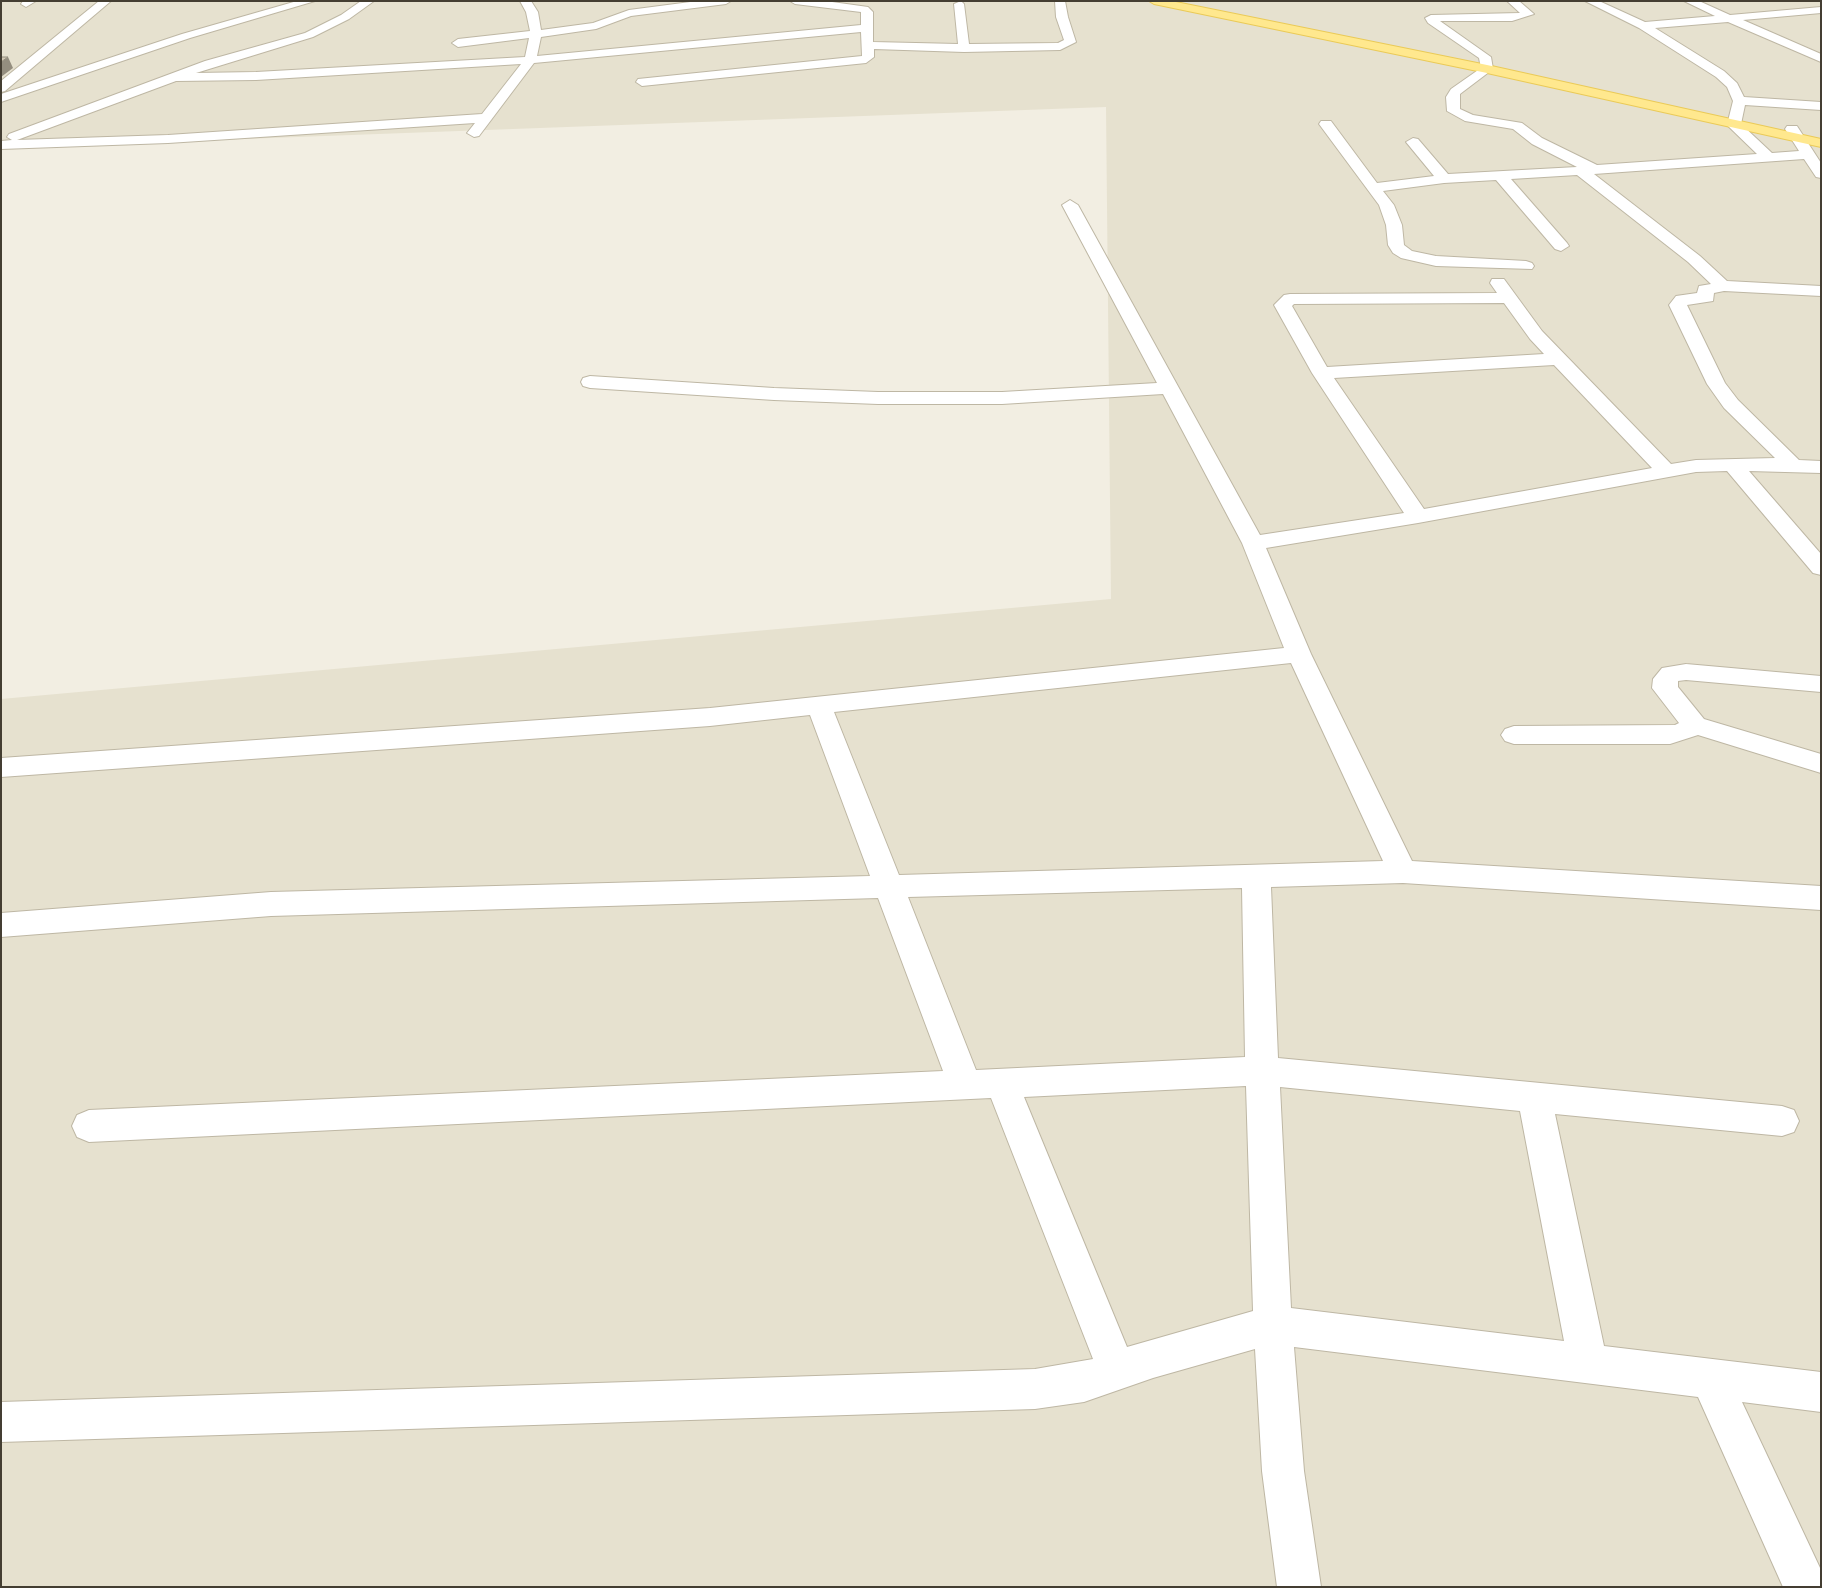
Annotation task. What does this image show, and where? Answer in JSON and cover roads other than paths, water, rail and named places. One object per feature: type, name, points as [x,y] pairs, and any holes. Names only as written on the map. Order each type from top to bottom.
[{"type":"main road","points":[[1154,1],[1486,65]]},
{"type":"main road","points":[[1187,1],[1734,120],[1795,134],[1821,143]]},
{"type":"main road","points":[[1795,134],[1821,135]]},
{"type":"street","points":[[4,83],[106,1]]},
{"type":"street","points":[[1,98],[186,36],[310,1]]},
{"type":"street","points":[[1,144],[238,54],[309,35],[345,17],[369,1]]},
{"type":"street","points":[[470,138],[530,60],[536,34],[532,12],[525,1]]},
{"type":"street","points":[[458,42],[588,28],[629,13],[726,1]]},
{"type":"street","points":[[642,82],[861,61],[868,57],[866,12],[860,8],[795,1]]},
{"type":"street","points":[[867,45],[964,48],[1067,45],[1070,42],[1062,17],[1060,1]]},
{"type":"street","points":[[1512,1],[1528,14],[1512,18],[1431,18],[1432,21],[1482,54],[1486,65],[1455,92],[1452,97],[1454,110],[1470,118],[1517,126],[1537,141],[1587,170],[1694,259],[1719,282],[1720,286]]},
{"type":"street","points":[[1590,1],[1643,26],[1720,74],[1733,86],[1738,101],[1734,120],[1769,157]]},
{"type":"street","points":[[1688,1],[1821,58]]},
{"type":"street","points":[[959,4],[964,48]]},
{"type":"street","points":[[1438,7],[1451,17]]},
{"type":"street","points":[[1643,26],[1821,10]]},
{"type":"street","points":[[175,77],[246,77],[530,60],[867,28]]},
{"type":"street","points":[[1781,40],[1805,38]]},
{"type":"street","points":[[1738,101],[1821,106]]},
{"type":"street","points":[[1,144],[168,139],[485,118]]},
{"type":"street","points":[[1326,124],[1391,214],[1396,245],[1399,250],[1421,258],[1443,262],[1526,266]]},
{"type":"street","points":[[1795,134],[1821,174]]},
{"type":"street","points":[[1413,142],[1444,179]]},
{"type":"street","points":[[1374,188],[1444,179],[1808,154]]},
{"type":"street","points":[[1499,175],[1561,246]]},
{"type":"street","points":[[1070,205],[1253,542],[1299,654],[1403,872]]},
{"type":"street","points":[[1494,276],[1507,298],[1558,359],[1665,470]]},
{"type":"street","points":[[1793,465],[1731,404],[1716,384],[1678,305],[1682,300],[1708,297],[1705,290],[1720,286],[1821,291]]},
{"type":"street","points":[[1418,517],[1321,373],[1289,320],[1283,305],[1285,301],[1303,299],[1507,298]]},
{"type":"street","points":[[1321,373],[1558,359]]},
{"type":"street","points":[[590,382],[774,394],[888,398],[1002,398],[1169,388]]},
{"type":"street","points":[[1253,542],[1418,517],[1665,470],[1732,464],[1821,467]]},
{"type":"street","points":[[1732,464],[1821,568]]},
{"type":"street","points":[[1,768],[618,725],[819,706],[1299,654]]},
{"type":"street","points":[[1821,684],[1686,672],[1671,674],[1666,679],[1665,688],[1694,725],[1821,764]]},
{"type":"street","points":[[819,706],[965,1085]]},
{"type":"street","points":[[1514,735],[1670,735],[1683,732],[1694,725]]},
{"type":"street","points":[[1,925],[271,904],[1403,872],[1821,898]]},
{"type":"street","points":[[1256,876],[1273,1325],[1283,1471],[1301,1586]]},
{"type":"street","points":[[89,1126],[1262,1071],[1782,1121]]},
{"type":"street","points":[[1002,1083],[1117,1371]]},
{"type":"street","points":[[1534,1097],[1588,1364]]},
{"type":"street","points":[[1,1422],[1034,1389],[1084,1382],[1153,1358],[1273,1325],[1821,1392]]},
{"type":"street","points":[[1710,1379],[1806,1587]]}]
